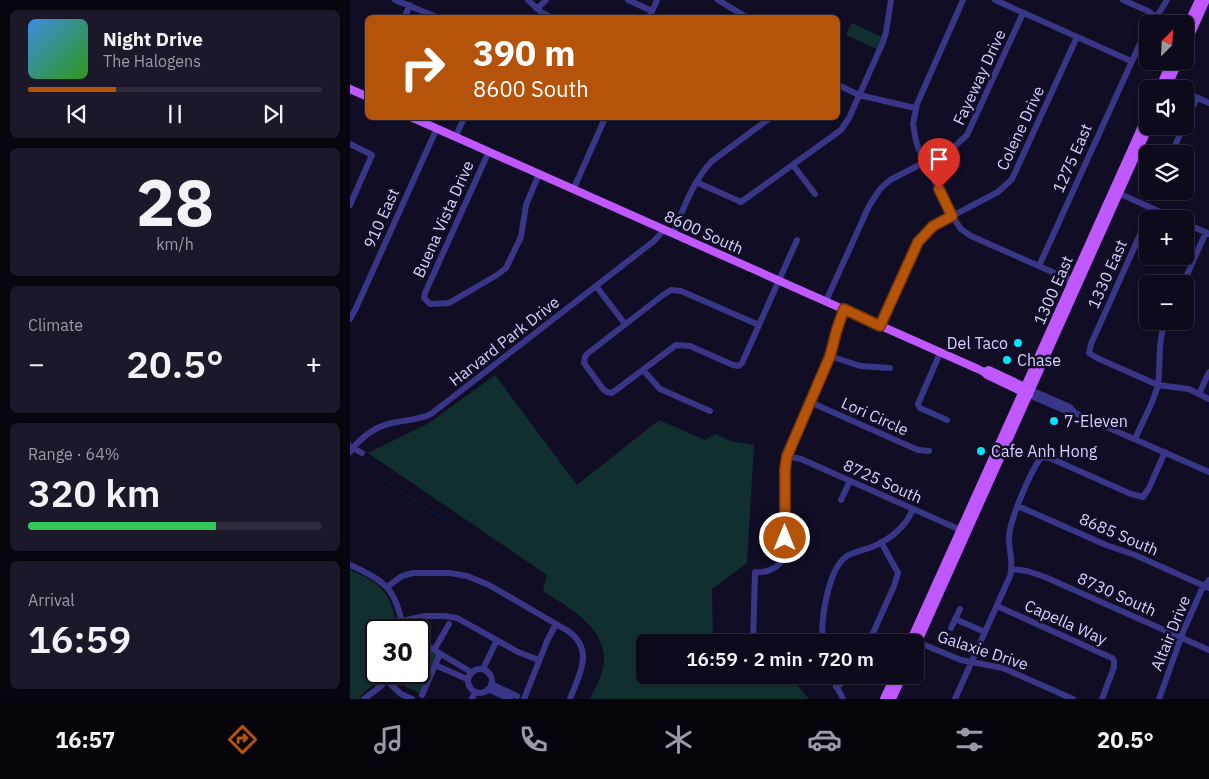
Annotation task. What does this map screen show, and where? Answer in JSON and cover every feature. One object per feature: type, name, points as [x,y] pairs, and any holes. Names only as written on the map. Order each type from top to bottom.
[{"type":"main road","points":[[1192,15],[1198,0]]},
{"type":"main road","points":[[1194,27],[1206,0]]},
{"type":"main road","points":[[350,89],[365,96]]},
{"type":"main road","name":"8600 South","points":[[418,120],[984,372],[989,370],[1027,391]]},
{"type":"main road","name":"1300 East","points":[[917,634],[1116,192],[1139,135]]},
{"type":"main road","name":"1300 East","points":[[1116,192],[1145,135]]},
{"type":"main road","points":[[884,699],[891,684]]},
{"type":"main road","points":[[892,699],[899,684]]},
{"type":"street","points":[[395,0],[432,15]]},
{"type":"street","points":[[528,0],[547,15]]},
{"type":"street","points":[[537,9],[546,0]]},
{"type":"street","points":[[628,0],[650,14],[657,0]]},
{"type":"street","points":[[718,0],[743,15]]},
{"type":"street","points":[[696,182],[741,202],[844,126],[886,32],[891,0]]},
{"type":"street","points":[[963,0],[915,108],[914,132],[916,141],[952,216],[966,233],[1075,282]]},
{"type":"street","points":[[995,0],[1131,61]]},
{"type":"street","points":[[1123,0],[1153,15]]},
{"type":"street","name":"1275 East","points":[[1158,15],[1166,0]]},
{"type":"street","points":[[405,15],[410,5]]},
{"type":"street","name":"Fayeway Drive","points":[[826,301],[869,206],[876,195],[890,180],[954,147],[968,136],[1023,13]]},
{"type":"street","name":"Colene Drive","points":[[880,326],[918,242],[933,226],[998,192],[1012,179],[1077,37]]},
{"type":"street","name":"1275 East","points":[[1038,266],[1139,44]]},
{"type":"street","points":[[840,86],[859,95],[915,108]]},
{"type":"street","points":[[1194,96],[1209,103]]},
{"type":"street","points":[[1194,104],[1197,98]]},
{"type":"street","points":[[456,136],[463,120]]},
{"type":"street","points":[[574,188],[604,120]]},
{"type":"street","points":[[673,233],[696,182],[712,160],[767,120]]},
{"type":"street","name":"910 East","points":[[350,319],[437,128]]},
{"type":"street","points":[[350,144],[372,155],[350,205]]},
{"type":"street","name":"Buena Vista Drive","points":[[489,151],[425,292],[424,298],[430,304],[449,303],[506,268],[521,236],[526,205],[539,174]]},
{"type":"street","points":[[793,165],[814,194]]},
{"type":"street","points":[[1116,192],[1156,210]]},
{"type":"street","name":"1330 East","points":[[1152,208],[1089,352],[1097,358],[1158,384]]},
{"type":"street","points":[[1187,275],[1208,233],[1194,227]]},
{"type":"street","name":"Harvard Park Drive","points":[[351,448],[367,434],[383,425],[422,418],[431,414],[654,241],[665,229]]},
{"type":"street","points":[[759,325],[676,290],[666,292],[586,355],[584,360],[586,366],[603,388],[609,392],[616,391],[669,349],[680,344],[690,346],[732,365],[739,366],[759,325],[797,240]]},
{"type":"street","points":[[596,286],[625,324]]},
{"type":"street","points":[[754,634],[755,572],[767,571],[781,564],[784,555],[785,469],[787,456],[830,356],[844,309]]},
{"type":"street","points":[[1135,439],[1158,384],[1161,337],[1163,330]]},
{"type":"street","points":[[940,352],[918,404],[920,408],[947,420]]},
{"type":"street","points":[[830,356],[860,366],[890,368]]},
{"type":"street","points":[[643,370],[660,389],[710,411]]},
{"type":"street","points":[[1199,394],[1209,372]]},
{"type":"street","points":[[1158,384],[1183,388],[1209,399]]},
{"type":"street","name":"8600 South","points":[[1027,391],[1070,407],[1075,412],[1209,472]]},
{"type":"street","name":"Lori Circle","points":[[810,402],[918,450],[930,450]]},
{"type":"street","points":[[351,448],[362,453]]},
{"type":"street","points":[[955,699],[1012,569],[1009,538],[1012,522],[1038,462],[1043,457],[1050,458],[1131,494],[1143,497],[1165,452]]},
{"type":"street","name":"8725 South","points":[[787,456],[801,459],[964,532]]},
{"type":"street","points":[[841,500],[850,481]]},
{"type":"street","name":"8685 South","points":[[1018,506],[1207,587]]},
{"type":"street","points":[[823,634],[822,622],[827,595],[840,563],[851,554],[881,542],[904,527],[913,509]]},
{"type":"street","points":[[873,634],[898,573],[881,542]]},
{"type":"street","points":[[350,565],[375,577],[387,587],[394,597],[401,619]]},
{"type":"street","name":"8730 South","points":[[1012,569],[1027,571],[1045,577],[1209,650]]},
{"type":"street","points":[[387,587],[398,578],[413,572],[450,573],[467,576],[484,582],[571,633],[578,640],[582,650],[583,662],[570,699]]},
{"type":"street","name":"Altair Drive","points":[[1159,699],[1181,638],[1209,580]]},
{"type":"street","name":"Capella Way","points":[[997,606],[1112,658],[1114,667],[1102,699]]},
{"type":"street","points":[[951,628],[960,609]]},
{"type":"street","points":[[411,619],[425,616],[457,618],[518,652],[539,660]]},
{"type":"street","points":[[955,619],[985,632]]},
{"type":"street","points":[[422,695],[435,665],[437,652],[450,624]]},
{"type":"street","points":[[524,699],[547,641],[556,624]]},
{"type":"street","points":[[483,669],[495,644]]},
{"type":"street","name":"Galaxie Drive","points":[[924,647],[953,658],[1003,668],[1073,699]]},
{"type":"street","points":[[430,648],[471,672]]},
{"type":"street","points":[[435,665],[467,679]]},
{"type":"street","points":[[476,669],[483,669],[491,676],[490,687],[483,692],[475,692],[468,686],[467,679],[471,672],[476,669]]},
{"type":"street","points":[[364,699],[381,684]]},
{"type":"street","points":[[390,684],[401,694],[412,699]]},
{"type":"street","points":[[835,684],[843,699]]},
{"type":"street","points":[[836,687],[840,684]]},
{"type":"street","points":[[490,687],[514,697]]},
{"type":"street","points":[[472,699],[475,692]]},
{"type":"green space","points":[[852,23],[882,37],[877,49],[846,35]]},
{"type":"green space","points":[[495,375],[577,485],[659,420],[705,440],[715,434],[730,441],[754,445],[747,563],[712,589],[713,634],[636,634],[636,684],[796,684],[809,699],[590,699],[602,672],[604,662],[603,649],[599,638],[584,619],[543,591],[547,575],[368,453],[429,423]]},
{"type":"green space","points":[[350,570],[371,580],[384,592],[389,599],[395,619],[365,619],[365,684],[374,684],[359,699],[350,699]]},
{"type":"green space","points":[[430,650],[439,654],[430,674]]},
{"type":"green space","points":[[402,684],[426,684],[421,694]]},
{"type":"waterway","points":[[355,459],[425,508],[465,532]]},
{"type":"place","name":"Del Taco","points":[[1018,343]]},
{"type":"place","name":"Chase","points":[[1007,360]]},
{"type":"place","name":"7-Eleven","points":[[1054,421]]},
{"type":"place","name":"Cafe Anh Hong","points":[[981,451]]},
{"type":"route","points":[[785,538],[785,469],[787,456],[830,356],[844,309],[880,326],[918,242],[928,229],[952,216],[939,189]]}]
